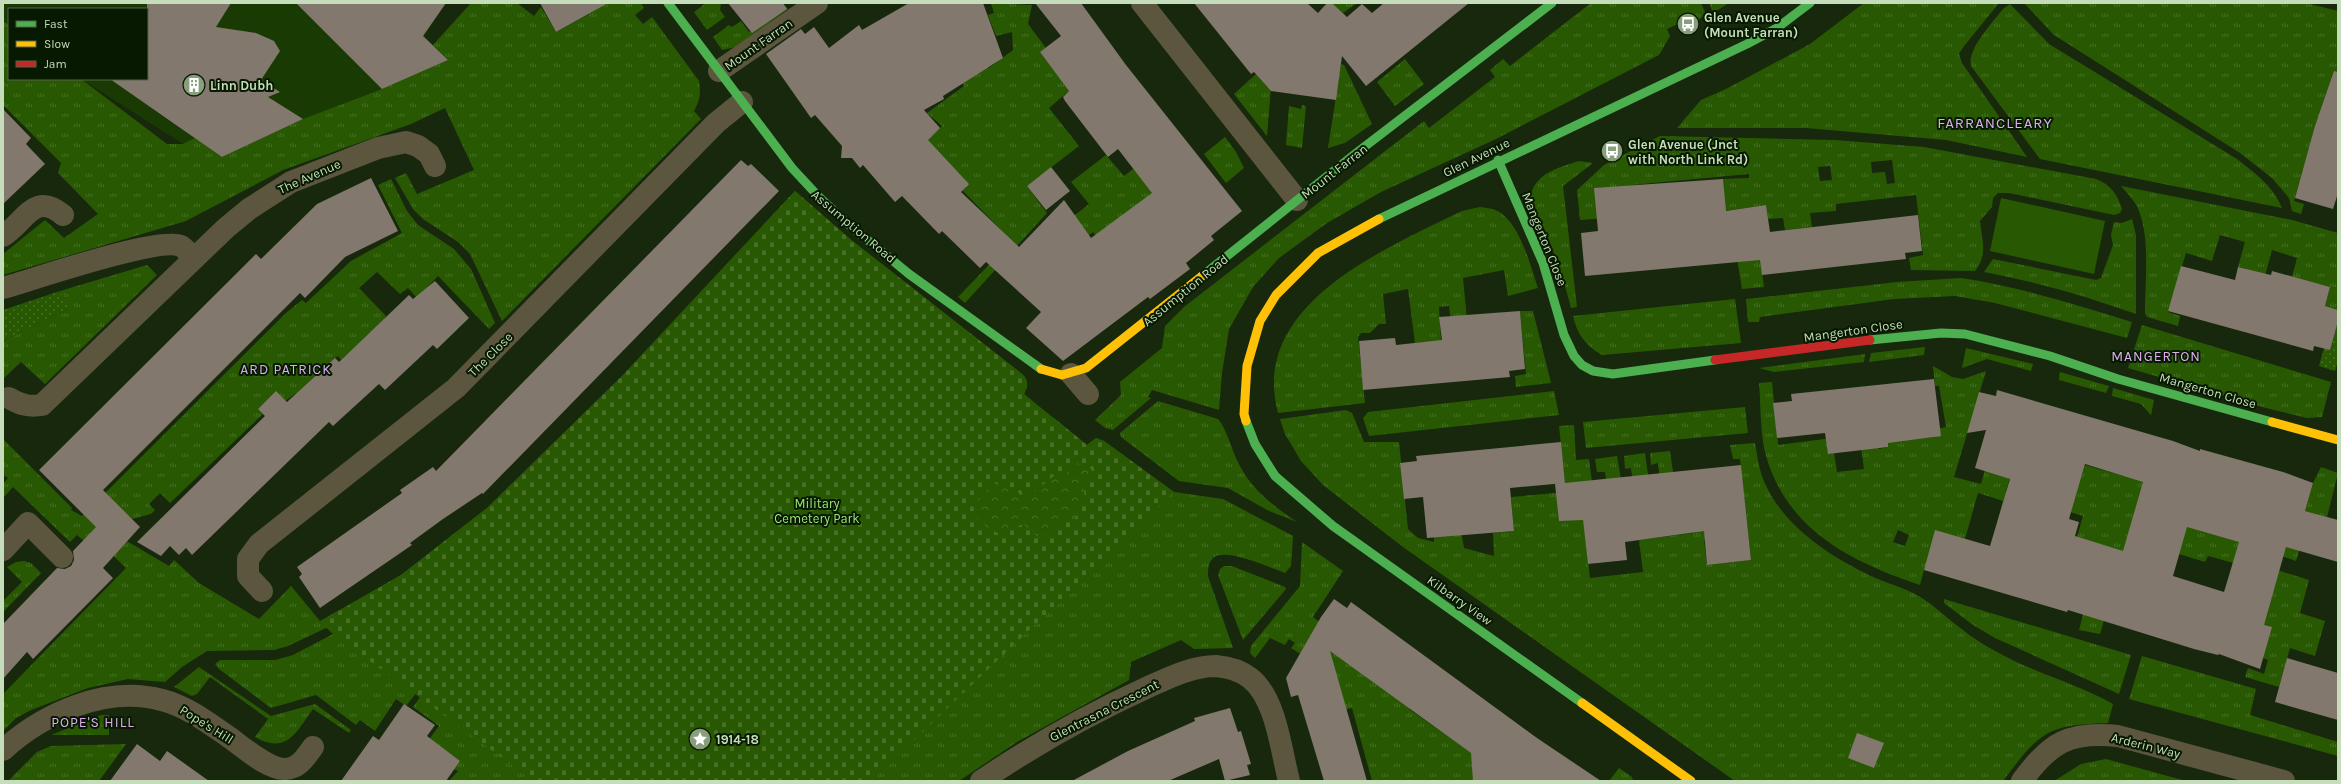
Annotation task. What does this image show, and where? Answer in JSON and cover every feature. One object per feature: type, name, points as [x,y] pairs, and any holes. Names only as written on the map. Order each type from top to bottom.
[{"type":"street","name":"Assumption Road","points":[[668,3],[720,70],[742,102],[815,194],[850,226],[1038,368],[1052,375],[1071,374],[1086,368],[1297,200]]},
{"type":"street","name":"Mount Farran","points":[[720,70],[817,3]]},
{"type":"street","name":"Mount Farran","points":[[1142,3],[1297,200],[1552,3]]},
{"type":"street","name":"Glen Avenue","points":[[1244,414],[1247,366],[1260,321],[1276,295],[1295,274],[1318,253],[1353,232],[1498,160],[1747,44],[1776,28],[1810,3]]},
{"type":"street","name":"The Close","points":[[262,591],[248,576],[248,559],[259,544],[330,486],[423,416],[456,388],[716,123],[742,102]]},
{"type":"street","name":"The Avenue","points":[[9,398],[20,405],[42,405],[194,258],[248,209],[291,182],[307,174],[378,148],[406,142],[418,146],[429,154],[436,166]]},
{"type":"street","name":"Mangerton Close","points":[[1498,160],[1546,271],[1565,337],[1582,365],[1592,371],[1614,374],[1901,336],[1941,333],[1966,334],[2050,356],[2118,379],[2338,440]]},
{"type":"street","points":[[3,236],[32,210],[42,204],[52,206],[63,215]]},
{"type":"street","points":[[3,288],[130,251],[163,244],[181,246],[194,258]]},
{"type":"street","points":[[1071,374],[1088,394]]},
{"type":"street","name":"Kilbarry View","points":[[1244,414],[1255,444],[1275,476],[1304,503],[1333,526],[1684,779]]},
{"type":"street","points":[[3,550],[28,523],[62,557]]},
{"type":"street","name":"Glentrasna Crescent","points":[[981,781],[1063,729],[1166,679],[1190,670],[1216,666],[1236,670],[1250,678],[1264,694],[1272,713],[1289,781]]},
{"type":"street","name":"Pope's Hill","points":[[3,750],[21,733],[41,721],[71,708],[106,698],[136,696],[162,700],[184,708],[202,718],[264,762],[286,769],[299,765],[313,747]]},
{"type":"street","name":"Arderin Way","points":[[2022,781],[2036,761],[2047,751],[2074,738],[2102,734],[2118,736],[2284,781]]},
{"type":"shaded area","points":[[3,3],[446,3],[424,36],[448,60],[382,89],[303,119],[222,157],[183,144],[83,80],[148,80],[148,8],[8,8],[8,24],[3,21]]},
{"type":"green space","points":[[471,3],[517,3],[534,16],[541,7],[556,32],[589,14],[583,3],[641,3],[644,8],[635,15],[643,24],[652,17],[699,81],[699,100],[694,111],[701,119],[502,321],[470,254],[458,242],[423,219],[413,209],[395,178],[406,173],[417,194],[474,170],[445,108],[411,124],[283,170],[186,221],[3,275],[3,254],[45,220],[64,238],[98,214],[58,173],[61,163],[3,105],[3,21],[8,24],[8,80],[82,80],[167,144],[183,144],[195,138],[222,157],[303,119],[382,89],[448,60],[433,45]]},
{"type":"green space","points":[[706,3],[721,3],[720,10],[725,17],[707,30],[694,12]]},
{"type":"green space","points":[[991,3],[1032,5],[1028,24],[1046,48],[1040,52],[1070,90],[1049,108],[1079,146],[1027,186],[1047,213],[965,303],[958,297],[1012,241],[962,190],[927,139],[942,126],[927,113],[964,86],[958,75],[981,55],[989,68],[1013,50],[1012,32],[996,36],[988,15],[994,13]]},
{"type":"green space","points":[[1332,3],[1357,3],[1343,13]]},
{"type":"green space","points":[[1591,3],[1701,3],[1705,12],[1704,16],[1698,20],[1696,16],[1667,29],[1670,36],[1659,55],[1496,139],[1381,192],[1327,223],[1279,258],[1253,287],[1229,329],[1222,373],[1219,410],[1152,390],[1148,397],[1151,398],[1113,430],[1105,428],[1095,420],[1121,395],[1120,382],[1162,348],[1165,326],[1184,307],[1424,121],[1429,128],[1495,77],[1490,70],[1503,59],[1510,66]]},
{"type":"green space","points":[[1709,3],[1729,3],[1713,13]]},
{"type":"green space","points":[[1864,3],[1999,3],[1959,54],[1962,63],[2027,157],[1946,140],[1806,128],[1677,128],[1701,100],[1726,89],[1810,44]]},
{"type":"green space","points":[[2024,3],[2306,3],[2338,11],[2338,106],[2310,145],[2294,201],[2304,204],[2301,214],[2292,211],[2289,198],[2272,178],[2240,153],[2054,35]]},
{"type":"green space","points":[[2010,4],[2049,44],[2237,159],[2269,187],[2282,208],[2040,159],[1971,66],[1973,52],[1987,28],[2003,9]]},
{"type":"green space","points":[[785,6],[788,9],[736,47],[722,50],[713,37],[729,25],[732,27],[741,21],[749,32]]},
{"type":"green space","points":[[1405,59],[1424,84],[1395,106],[1377,82]]},
{"type":"green space","points":[[1341,64],[1344,65],[1372,124],[1345,143],[1328,148]]},
{"type":"green space","points":[[1256,74],[1267,87],[1271,87],[1267,136],[1234,94]]},
{"type":"green space","points":[[1302,105],[1306,106],[1302,148],[1286,145],[1289,106],[1301,109]]},
{"type":"green space","points":[[1660,136],[1835,140],[1924,147],[2096,179],[2110,187],[2118,199],[2122,209],[2120,213],[2114,215],[2009,193],[1998,193],[1993,198],[1992,207],[1980,221],[1983,253],[1982,259],[1975,271],[1911,270],[1909,258],[1923,255],[1916,195],[1836,204],[1836,211],[1810,213],[1812,227],[1785,230],[1783,218],[1768,219],[1766,205],[1725,211],[1723,179],[1749,178],[1749,174],[1631,185],[1634,216],[1580,220],[1577,190],[1604,165]],"holes":[[[1892,160],[1895,183],[1887,184],[1885,172],[1872,173],[1871,162]],[[1830,166],[1832,180],[1820,181],[1818,167]]]},
{"type":"green space","points":[[1225,137],[1236,152],[1244,168],[1226,183],[1204,154]]},
{"type":"green space","points":[[1106,155],[1124,176],[1133,169],[1170,205],[1107,252],[1093,232],[1087,237],[1070,219],[1089,204],[1071,182]]},
{"type":"green space","points":[[1579,161],[1593,163],[1563,186],[1577,307],[1571,308],[1554,252],[1531,202],[1531,195],[1535,185],[1545,175],[1558,168]]},
{"type":"green space","points":[[391,179],[407,211],[418,225],[454,249],[471,269],[495,323],[489,329],[438,276],[417,298],[408,288],[400,294],[377,272],[359,288],[386,316],[384,319],[341,360],[338,356],[335,358],[298,392],[285,401],[276,392],[258,409],[263,414],[170,503],[160,493],[149,504],[155,510],[151,514],[132,519],[129,516],[113,533],[169,566],[174,560],[199,583],[259,619],[291,586],[320,621],[401,575],[487,508],[623,375],[795,191],[850,239],[1022,374],[1027,383],[1024,394],[1031,400],[603,427],[343,620],[288,646],[274,650],[207,651],[182,667],[165,682],[128,679],[88,688],[31,710],[16,718],[3,731],[3,694],[126,568],[101,544],[84,541],[77,535],[70,542],[13,487],[3,498],[3,484],[8,478],[3,475],[3,439],[72,508],[71,510],[82,516],[287,312],[302,300],[306,303],[351,261],[402,233],[378,185]]},
{"type":"green space","points":[[2121,186],[2292,220],[2338,233],[2338,310],[2325,306],[2330,287],[2319,284],[2288,292],[2297,258],[2272,250],[2263,283],[2244,279],[2247,269],[2238,267],[2245,242],[2220,235],[2212,261],[2186,253],[2168,312],[2180,316],[2178,326],[2147,317],[2145,313],[2146,250],[2143,225],[2137,206]]},
{"type":"green space","name":"Military Cemetery Park","points":[[795,191],[850,239],[1022,374],[1027,383],[1024,394],[1087,445],[1096,438],[1104,441],[1174,492],[871,781],[534,781],[333,634],[320,622],[401,575],[487,508],[623,375]]},
{"type":"green space","points":[[2001,198],[2105,221],[2094,274],[1990,251]]},
{"type":"green space","points":[[1480,207],[1495,210],[1511,223],[1527,256],[1538,288],[1508,296],[1504,270],[1463,278],[1467,320],[1451,322],[1449,306],[1439,307],[1441,341],[1415,343],[1408,289],[1383,294],[1386,324],[1379,324],[1370,333],[1361,333],[1358,337],[1365,403],[1278,413],[1274,375],[1284,341],[1303,311],[1330,285],[1362,263],[1397,243],[1462,211]]},
{"type":"green space","points":[[2132,219],[2136,235],[2136,314],[2061,290],[1984,272],[1993,259],[2096,280],[2101,278],[2113,245],[2111,235],[2114,222],[2122,223]]},
{"type":"green space","points":[[1759,250],[1764,287],[1742,289],[1737,258]]},
{"type":"green space","points":[[147,265],[157,275],[45,384],[21,362],[3,379],[3,341],[67,309],[67,301],[60,291]]},
{"type":"green space","points":[[1961,278],[2026,291],[2132,322],[2127,338],[1995,303],[1955,296],[1894,299],[1760,317],[1759,322],[1748,322],[1746,299],[1897,282]]},
{"type":"green space","points":[[60,291],[67,301],[67,309],[3,341],[3,310]]},
{"type":"green space","points":[[1735,299],[1741,343],[1602,355],[1591,348],[1583,339],[1573,316]]},
{"type":"green space","points":[[1520,311],[1533,311],[1551,383],[1516,387],[1515,376],[1526,374]]},
{"type":"green space","points":[[2338,321],[2338,361],[2335,371],[2319,366],[2324,348]]},
{"type":"green space","points":[[2142,325],[2331,382],[2322,417],[2307,418],[2266,408],[2128,368]]},
{"type":"green space","points":[[1925,347],[1924,355],[1869,362],[1871,353]]},
{"type":"green space","points":[[1966,348],[2033,364],[2031,371],[1987,359],[1962,368]]},
{"type":"green space","points":[[1865,354],[1864,362],[1774,372],[1759,368]]},
{"type":"green space","points":[[1933,366],[1952,377],[1963,379],[1986,371],[1954,477],[1981,484],[1990,451],[2012,469],[2006,492],[2017,496],[2079,483],[2085,465],[2124,476],[2136,438],[2175,526],[2246,520],[2235,557],[2309,580],[2300,613],[2325,621],[2315,656],[2290,648],[2279,687],[2245,677],[2248,668],[2264,674],[2268,660],[2263,658],[2264,625],[2241,565],[2208,556],[2205,562],[2179,554],[2107,610],[2100,634],[2079,630],[2084,611],[2077,537],[2083,516],[2031,500],[1997,523],[2003,501],[1978,493],[1965,539],[1924,570],[1920,585],[1870,566],[1847,554],[1806,524],[1790,505],[1776,482],[1766,456],[1762,429],[1759,383],[1772,382],[1778,445],[1832,438],[1829,454],[1834,453],[1837,472],[1864,469],[1860,440],[1877,437],[1879,449],[1888,447],[1887,436],[1915,439],[1932,437],[1932,430],[1946,427],[1939,386],[1935,386]],"holes":[[[1898,530],[1909,535],[1905,546],[1893,542]]]},
{"type":"green space","points":[[2060,372],[2109,386],[2106,393],[2059,380]]},
{"type":"green space","points":[[2113,388],[2154,400],[2151,415],[2141,404],[2112,396]]},
{"type":"green space","points":[[1554,391],[1559,415],[1369,436],[1363,418],[1368,412]]},
{"type":"green space","points":[[1158,401],[1218,419],[1224,428],[1240,466],[1251,483],[1265,498],[1297,522],[1267,510],[1228,488],[1179,481],[1121,437],[1120,433]]},
{"type":"green space","points":[[1745,407],[1748,433],[1586,448],[1583,422]]},
{"type":"green space","points":[[1346,410],[1352,413],[1364,442],[1399,442],[1408,529],[1418,538],[1434,542],[1434,537],[1458,513],[1464,548],[1494,556],[1493,533],[1514,531],[1511,497],[1566,492],[1559,426],[1574,425],[1576,460],[1589,459],[1592,482],[1579,484],[1590,578],[1643,572],[1639,540],[1693,533],[1692,523],[1721,537],[1704,540],[1707,565],[1751,560],[1740,459],[1733,459],[1730,445],[1755,443],[1761,473],[1769,491],[1779,507],[1791,522],[1821,547],[1854,568],[1919,596],[1968,634],[1997,652],[2113,704],[2108,723],[2065,727],[2049,733],[2031,746],[2003,781],[1735,781],[1403,547],[1323,485],[1301,461],[1285,434],[1280,419]]},
{"type":"green space","points":[[1054,418],[1087,445],[1096,438],[1104,441],[1174,492],[1223,499],[1293,536],[1291,566],[1285,573],[1259,563],[1227,555],[1219,555],[1211,560],[1208,576],[1233,648],[1194,649],[1181,640],[1131,662],[1129,680],[1017,742],[959,781],[863,781]]},
{"type":"green space","points":[[1670,451],[1674,479],[1660,481],[1658,463],[1651,465],[1650,453]]},
{"type":"green space","points":[[1645,453],[1649,482],[1632,476],[1631,468],[1625,469],[1624,456]]},
{"type":"green space","points":[[1617,456],[1622,485],[1607,487],[1605,472],[1597,472],[1595,459]]},
{"type":"green space","points":[[1080,461],[1092,470],[1083,487],[1085,496],[1077,506],[1078,516],[1039,538],[1023,524],[1001,534],[991,530],[983,524],[977,516],[973,506],[994,483],[1009,490],[1014,489],[1025,499],[1055,475],[1062,476]]},
{"type":"green space","points":[[2321,467],[2338,473],[2327,517],[2305,511],[2313,483]]},
{"type":"green space","points":[[2283,533],[2302,541],[2296,561],[2276,554]]},
{"type":"green space","points":[[1302,542],[1343,571],[1313,617],[1329,629],[1319,643],[1380,686],[1419,694],[1409,709],[1470,752],[1491,781],[1372,781],[1352,708],[1337,712],[1330,690],[1338,678],[1291,648],[1295,643],[1289,639],[1285,645],[1270,638],[1255,658],[1250,653],[1251,646],[1300,586]]},
{"type":"green space","points":[[24,561],[31,563],[41,573],[3,612],[3,601],[22,582],[7,567],[16,562]]},
{"type":"green space","points":[[1224,566],[1232,566],[1285,587],[1286,589],[1243,640],[1218,575],[1220,569]]},
{"type":"green space","points":[[1944,599],[2131,655],[2119,694],[1995,638],[1973,625],[1944,603]]},
{"type":"green space","points":[[333,634],[352,636],[548,781],[449,781],[458,771],[454,769],[460,761],[449,753],[443,761],[424,746],[439,726],[413,707],[420,697],[416,693],[406,706],[396,699],[375,731],[360,720],[356,725],[316,695],[271,708],[219,669],[215,664],[220,660],[275,660],[293,655]]},
{"type":"green space","points":[[2142,656],[2256,689],[2250,715],[2338,742],[2338,756],[2129,699]]},
{"type":"green space","points":[[199,667],[271,716],[315,704],[351,730],[349,733],[313,709],[296,733],[290,738],[283,742],[266,742],[255,737],[268,719],[210,677],[197,694],[192,696],[174,687]]},
{"type":"green space","points":[[101,715],[109,715],[109,735],[51,735]]},
{"type":"green space","points":[[126,744],[99,781],[8,781],[37,752],[51,746]]},
{"type":"green space","points":[[2106,759],[2186,781],[2054,781],[2081,764]]},
{"type":"green space","points":[[1619,768],[1632,777],[1633,781],[1609,781]]},
{"type":"building","name":"Linn Dubh","points":[[147,3],[231,3],[216,27],[256,33],[274,41],[280,51],[261,80],[280,92],[268,97],[303,119],[222,157],[111,80],[148,80]]},
{"type":"building","points":[[296,3],[446,3],[423,36],[448,60],[382,89]]},
{"type":"building","points":[[540,3],[608,3],[556,32]]},
{"type":"building","points":[[728,3],[783,3],[787,9],[752,33]]},
{"type":"building","points":[[909,3],[983,3],[1003,58],[943,96],[944,99],[924,110],[940,128],[928,140],[969,184],[961,192],[1019,247],[1064,200],[1091,238],[1152,193],[1118,149],[1108,157],[1065,101],[1063,97],[1069,91],[1040,52],[1061,36],[1035,3],[1081,3],[1126,65],[1242,211],[1211,236],[1214,240],[1186,263],[1190,269],[1150,299],[1148,297],[1063,361],[1026,328],[1041,312],[986,262],[980,268],[942,231],[939,234],[902,196],[895,202],[863,165],[860,168],[852,158],[841,158],[842,146],[815,115],[811,118],[766,54],[801,29],[805,34],[814,27],[829,48],[859,25],[862,30]]},
{"type":"building","points":[[1194,3],[1307,3],[1318,13],[1327,3],[1332,3],[1347,17],[1362,4],[1372,13],[1384,3],[1469,3],[1366,86],[1342,56],[1336,100],[1271,91],[1254,72],[1251,74]]},
{"type":"building","points":[[2334,71],[2338,72],[2338,193],[2333,209],[2295,198],[2315,126]]},
{"type":"building","points":[[3,109],[31,138],[26,144],[45,164],[3,204]]},
{"type":"building","points":[[741,160],[748,166],[751,164],[779,191],[483,494],[482,493],[443,519],[410,543],[412,545],[320,608],[299,577],[302,574],[297,567],[402,493],[400,490],[433,467],[436,471]]},
{"type":"building","points":[[1051,167],[1070,191],[1046,210],[1027,186]]},
{"type":"building","points":[[371,178],[398,231],[345,257],[305,298],[300,293],[103,490],[140,527],[103,568],[113,578],[33,659],[27,652],[3,679],[3,624],[57,568],[65,569],[71,566],[74,560],[73,551],[96,527],[39,470],[256,254],[261,259],[317,204]]},
{"type":"building","points":[[1723,179],[1726,211],[1766,205],[1770,232],[1918,215],[1922,251],[1905,253],[1906,259],[1762,275],[1760,260],[1585,276],[1581,233],[1598,231],[1594,188]]},
{"type":"building","points":[[2181,266],[2235,280],[2238,267],[2271,275],[2272,271],[2330,287],[2325,306],[2338,310],[2338,321],[2330,350],[2314,346],[2313,351],[2168,311]]},
{"type":"building","points":[[435,281],[469,318],[437,349],[433,345],[385,390],[379,384],[333,426],[329,422],[192,555],[186,548],[179,555],[170,546],[161,556],[137,542],[265,416],[258,409],[276,391],[287,402],[335,358],[339,362],[409,295],[413,299]]},
{"type":"building","points":[[1520,311],[1525,369],[1509,371],[1510,377],[1363,390],[1359,341],[1395,338],[1396,345],[1442,340],[1439,317]]},
{"type":"building","points":[[1934,379],[1941,436],[1888,443],[1888,447],[1828,454],[1825,433],[1777,438],[1773,403],[1792,401],[1791,394]]},
{"type":"building","points":[[1997,390],[2173,441],[2200,451],[2200,449],[2283,472],[2313,483],[2305,511],[2338,520],[2338,562],[2286,547],[2264,625],[2272,627],[2260,669],[2219,654],[2194,649],[2068,610],[2067,612],[1924,570],[1935,530],[1990,546],[2010,479],[1975,468],[1986,430],[1967,433],[1979,392],[1996,396]],"holes":[[[2085,464],[2143,482],[2123,551],[2075,536],[2079,522],[2069,519]],[[2187,527],[2239,542],[2224,592],[2173,576]]]},
{"type":"building","points":[[1561,442],[1565,483],[1510,488],[1514,531],[1427,538],[1423,497],[1404,499],[1400,463],[1417,461],[1416,456]]},
{"type":"building","points":[[1741,465],[1751,560],[1707,565],[1704,531],[1625,542],[1627,560],[1588,564],[1583,520],[1559,521],[1555,484]]},
{"type":"building","points":[[1334,599],[1347,608],[1351,602],[1537,738],[1601,781],[1473,781],[1471,753],[1330,651],[1367,781],[1324,781],[1298,695],[1291,697],[1286,678],[1321,617]]},
{"type":"building","points":[[2287,658],[2338,673],[2338,720],[2275,702]]},
{"type":"building","points":[[404,704],[435,725],[427,736],[460,761],[446,781],[341,781],[373,736],[379,740]]},
{"type":"building","points":[[1230,708],[1238,732],[1241,731],[1251,764],[1247,765],[1250,775],[1225,781],[1219,759],[1168,781],[1072,781],[1128,751],[1195,721],[1194,718]]},
{"type":"building","points":[[1857,733],[1884,743],[1874,768],[1848,758]]},
{"type":"building","points":[[137,744],[160,761],[167,751],[209,781],[110,781]]},
{"type":"traffic: fast","points":[[668,3],[792,168],[818,196],[847,223],[909,274],[1041,369]]},
{"type":"traffic: fast","points":[[1202,276],[1355,154],[1552,3]]},
{"type":"traffic: fast","points":[[1379,219],[1747,44],[1777,28],[1810,3]]},
{"type":"traffic: fast","points":[[1498,160],[1543,263],[1564,335],[1574,356],[1582,365],[1593,371],[1613,374],[1715,360]]},
{"type":"traffic: fast","points":[[1870,340],[1941,333],[1965,334],[2050,356],[2118,379],[2272,422]]},
{"type":"traffic: fast","points":[[1246,421],[1255,444],[1275,476],[1333,526],[1582,703]]},
{"type":"traffic: slow","points":[[1246,421],[1244,414],[1247,366],[1260,321],[1276,295],[1318,253],[1379,219]]},
{"type":"traffic: slow","points":[[1041,369],[1062,375],[1086,368],[1202,276]]},
{"type":"traffic: slow","points":[[2272,422],[2338,440]]},
{"type":"traffic: slow","points":[[1582,703],[1691,781]]},
{"type":"traffic: jam","points":[[1715,360],[1870,340]]},
{"type":"place","name":"Glen Avenue (Mount Farran)","points":[[1688,24]]},
{"type":"place","name":"Linn Dubh","points":[[194,85]]},
{"type":"place","name":"Glen Avenue (Jnct with North Link Rd)","points":[[1612,151]]},
{"type":"place","name":"1914-18","points":[[700,739]]},
{"type":"district","name":"FARRANCLEARY","points":[[1995,123]]},
{"type":"district","name":"MANGERTON","points":[[2156,356]]},
{"type":"district","name":"ARD PATRICK","points":[[286,369]]},
{"type":"district","name":"POPE'S HILL","points":[[93,722]]}]
